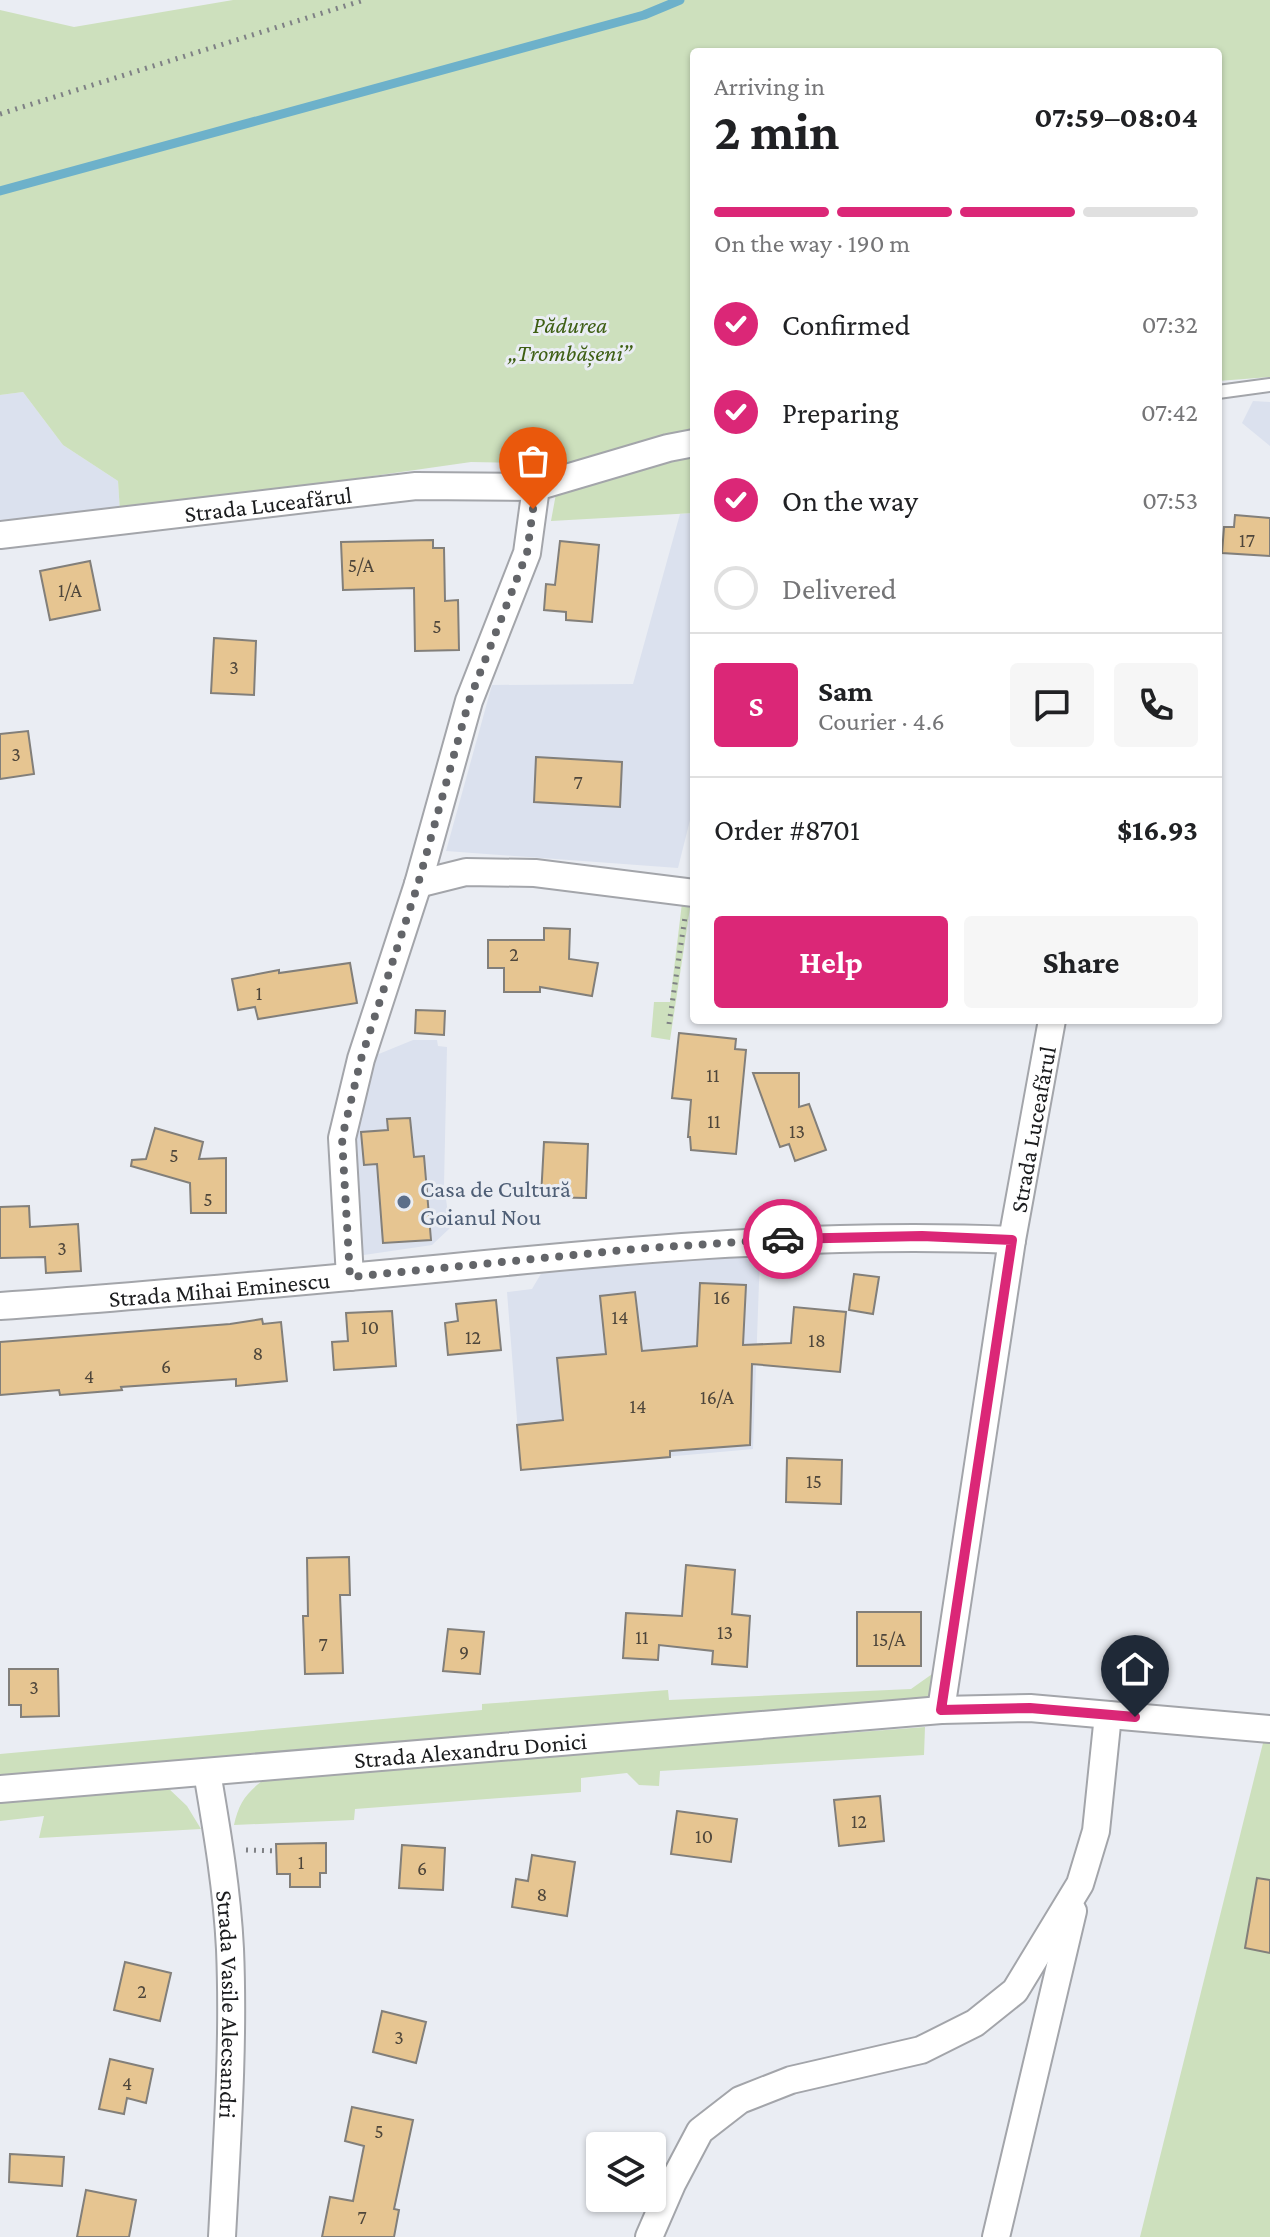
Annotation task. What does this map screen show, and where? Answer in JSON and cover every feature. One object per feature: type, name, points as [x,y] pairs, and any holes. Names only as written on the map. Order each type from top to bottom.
[{"type":"street","name":"Strada Luceafărul","points":[[0,535],[416,486],[536,487],[690,444]]},
{"type":"street","points":[[350,1277],[342,1138],[361,1059],[418,884],[469,701],[527,553],[536,487]]},
{"type":"street","points":[[418,884],[466,872],[535,873],[690,892]]},
{"type":"street","name":"Strada Luceafărul","points":[[1012,1240],[1051,1024]]},
{"type":"street","name":"Strada Mihai Eminescu","points":[[0,1306],[207,1291],[635,1249],[777,1240],[922,1236],[1012,1240]]},
{"type":"street","points":[[941,1710],[1012,1240]]},
{"type":"street","name":"Strada Alexandru Donici","points":[[0,1789],[941,1710],[1030,1708],[1270,1729]]},
{"type":"street","points":[[996,2237],[1080,1884],[1096,1831],[1108,1715]]},
{"type":"street","name":"Strada Vasile Alecsandri","points":[[207,1772],[222,1855],[230,1948],[230,2095],[222,2237]]},
{"type":"street","points":[[649,2237],[700,2131],[740,2100],[778,2085],[921,2050],[975,2023],[1015,1991],[1080,1884]]},
{"type":"lane","points":[[1222,391],[1270,385]]},
{"type":"path","points":[[0,114],[364,0]]},
{"type":"path","points":[[669,1024],[690,898]]},
{"type":"shaded area","points":[[23,392],[63,445],[118,481],[120,512],[0,525],[0,395]]},
{"type":"shaded area","points":[[1253,401],[1270,402],[1270,446],[1242,423]]},
{"type":"shaded area","points":[[690,513],[690,820],[678,868],[446,851],[492,685],[633,684],[680,514]]},
{"type":"shaded area","points":[[413,1040],[437,1040],[438,1046],[447,1047],[444,1185],[450,1228],[432,1245],[357,1256],[351,1140],[369,1058]]},
{"type":"shaded area","points":[[760,1255],[753,1449],[521,1470],[507,1292],[532,1289],[542,1272]]},
{"type":"green space","name":"Pădurea „Trombășeni”","points":[[233,0],[1270,0],[1270,377],[1222,381],[1222,48],[690,48],[690,435],[568,464],[471,462],[120,512],[118,481],[63,445],[23,392],[0,395],[0,10],[74,27]]},
{"type":"green space","points":[[690,458],[690,513],[551,521],[557,488]]},
{"type":"green space","points":[[682,903],[690,908],[670,1040],[651,1037],[654,1002],[670,1002]]},
{"type":"green space","points":[[935,1672],[931,1701],[323,1747],[0,1777],[0,1754],[482,1710],[482,1704],[668,1690],[669,1700],[911,1689]]},
{"type":"green space","points":[[925,1727],[924,1755],[660,1771],[659,1786],[639,1785],[627,1773],[581,1778],[581,1792],[355,1809],[354,1820],[234,1825],[245,1798],[266,1778]]},
{"type":"green space","points":[[1265,1735],[1270,1735],[1270,2237],[1140,2237]]},
{"type":"green space","points":[[167,1787],[187,1806],[201,1829],[39,1838],[44,1816],[0,1821],[0,1801]]},
{"type":"building","points":[[1235,515],[1270,518],[1270,556],[1222,553],[1224,527],[1234,527]]},
{"type":"building","points":[[433,540],[433,548],[444,548],[445,601],[458,600],[459,650],[415,651],[414,588],[343,590],[341,542]]},
{"type":"building","points":[[560,541],[599,545],[592,622],[566,620],[566,612],[544,610],[546,584],[555,585]]},
{"type":"building","points":[[90,561],[100,610],[50,620],[40,571]]},
{"type":"building","points":[[214,638],[256,641],[254,695],[211,693]]},
{"type":"building","points":[[28,731],[34,774],[0,779],[0,734]]},
{"type":"building","points":[[536,757],[622,762],[620,807],[534,802]]},
{"type":"building","points":[[544,928],[570,929],[569,959],[598,963],[592,996],[540,987],[540,992],[504,992],[504,968],[488,968],[488,940],[544,940]]},
{"type":"building","points":[[350,963],[357,1003],[258,1019],[255,1007],[238,1010],[232,979],[279,970],[279,973]]},
{"type":"building","points":[[416,1010],[445,1011],[444,1035],[415,1033]]},
{"type":"building","points":[[679,1033],[736,1039],[735,1049],[746,1050],[736,1154],[691,1150],[688,1137],[691,1100],[672,1098]]},
{"type":"building","points":[[753,1073],[799,1073],[799,1107],[809,1104],[826,1150],[795,1161],[789,1144],[780,1147]]},
{"type":"building","name":"Casa de Cultură Goianul Nou","points":[[410,1118],[414,1157],[424,1156],[431,1240],[383,1243],[377,1164],[364,1165],[361,1132],[388,1130],[387,1119]]},
{"type":"building","points":[[155,1128],[203,1142],[199,1159],[226,1158],[226,1213],[191,1213],[190,1183],[131,1166],[132,1160],[146,1159]]},
{"type":"building","points":[[544,1142],[588,1144],[586,1198],[541,1197]]},
{"type":"building","points":[[29,1206],[30,1227],[78,1224],[81,1271],[46,1273],[45,1257],[0,1258],[0,1207]]},
{"type":"building","points":[[854,1274],[879,1277],[873,1314],[849,1310]]},
{"type":"building","points":[[700,1283],[746,1285],[743,1345],[791,1343],[794,1307],[846,1312],[840,1372],[752,1364],[750,1445],[670,1451],[670,1457],[521,1470],[517,1425],[563,1420],[557,1358],[606,1354],[600,1296],[635,1292],[642,1351],[697,1346]]},
{"type":"building","points":[[496,1300],[501,1350],[448,1355],[445,1323],[458,1321],[456,1304]]},
{"type":"building","points":[[392,1311],[396,1366],[334,1370],[332,1342],[348,1341],[346,1313]]},
{"type":"building","points":[[262,1319],[263,1324],[281,1322],[287,1381],[236,1386],[236,1379],[121,1387],[122,1390],[60,1395],[59,1390],[0,1395],[0,1342]]},
{"type":"building","points":[[787,1458],[842,1460],[841,1504],[786,1502]]},
{"type":"building","points":[[349,1557],[350,1595],[340,1595],[343,1673],[305,1674],[303,1616],[308,1616],[307,1558]]},
{"type":"building","points":[[686,1565],[735,1570],[732,1614],[750,1616],[747,1667],[712,1664],[713,1651],[659,1645],[658,1660],[623,1658],[626,1613],[682,1616]]},
{"type":"building","points":[[857,1612],[921,1612],[921,1666],[857,1666]]},
{"type":"building","points":[[448,1629],[484,1632],[480,1674],[443,1671]]},
{"type":"building","points":[[9,1669],[58,1669],[59,1716],[21,1717],[21,1705],[9,1705]]},
{"type":"building","points":[[880,1796],[884,1841],[839,1846],[834,1800]]},
{"type":"building","points":[[677,1811],[737,1819],[731,1862],[671,1854]]},
{"type":"building","points":[[326,1843],[326,1873],[320,1873],[320,1887],[290,1887],[290,1874],[277,1874],[276,1844]]},
{"type":"building","points":[[402,1845],[445,1848],[443,1890],[399,1888]]},
{"type":"building","points":[[532,1855],[575,1862],[567,1916],[512,1907],[516,1879],[528,1881]]},
{"type":"building","points":[[1257,1878],[1270,1880],[1270,1953],[1245,1948]]},
{"type":"building","points":[[125,1962],[171,1973],[160,2021],[114,2010]]},
{"type":"building","points":[[382,2011],[426,2022],[416,2063],[373,2052]]},
{"type":"building","points":[[110,2059],[153,2069],[146,2103],[127,2098],[124,2114],[99,2109]]},
{"type":"building","points":[[352,2107],[413,2120],[394,2209],[399,2210],[394,2237],[322,2237],[330,2197],[353,2201],[364,2146],[345,2141]]},
{"type":"building","points":[[10,2154],[64,2157],[62,2186],[9,2182]]},
{"type":"building","points":[[86,2190],[136,2200],[129,2237],[77,2237]]},
{"type":"waterway","points":[[0,191],[644,15],[680,0]]},
{"type":"way so far","points":[[533,509],[527,553],[469,701],[418,884],[361,1059],[342,1138],[350,1277],[635,1249],[783,1239]]},
{"type":"place","name":"Casa de Cultură Goianul Nou","points":[[404,1202]]},
{"type":"route","points":[[783,1239],[922,1236],[1012,1240],[941,1710],[1030,1708],[1135,1717]]}]
